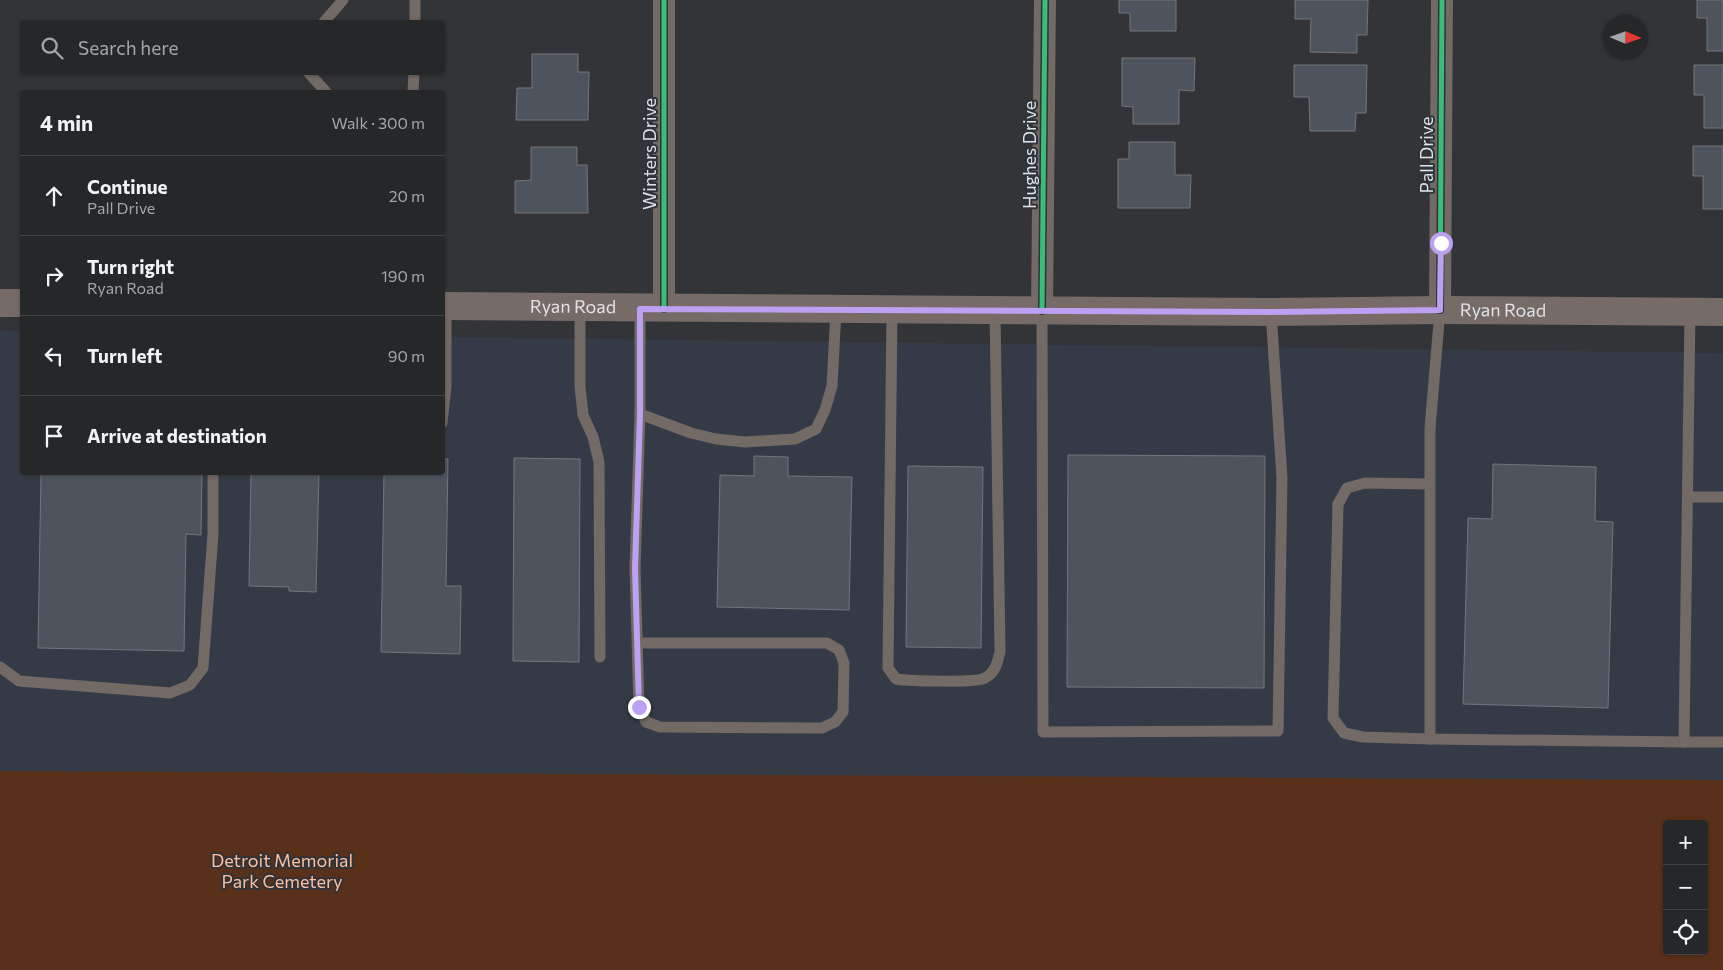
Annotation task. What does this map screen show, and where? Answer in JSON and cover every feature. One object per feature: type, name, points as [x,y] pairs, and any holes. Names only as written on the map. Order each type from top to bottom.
[{"type":"main road","points":[[0,303],[20,303]]},
{"type":"main road","name":"Ryan Road","points":[[445,306],[1042,311],[1271,312],[1440,310],[1723,312]]},
{"type":"street","name":"Winters Drive","points":[[652,309],[664,0]]},
{"type":"street","name":"Hughes Drive","points":[[1042,311],[1044,0]]},
{"type":"street","name":"Pall Drive","points":[[1440,310],[1442,0]]},
{"type":"lane","points":[[326,20],[343,0]]},
{"type":"lane","points":[[415,0],[415,20]]},
{"type":"lane","points":[[311,75],[324,90]]},
{"type":"lane","points":[[414,75],[414,90]]},
{"type":"lane","points":[[580,308],[580,386],[583,415],[593,437],[600,462],[600,657]]},
{"type":"lane","points":[[637,643],[827,643],[839,650],[844,663],[843,712],[835,722],[822,728],[660,727],[646,722],[639,707],[637,643],[635,568],[640,414],[652,309]]},
{"type":"lane","points":[[640,414],[691,433],[716,439],[745,442],[795,439],[816,429],[825,410],[832,386],[836,310]]},
{"type":"lane","points":[[892,310],[888,668],[896,679],[914,682],[984,679],[996,668],[1000,652],[995,310]]},
{"type":"lane","points":[[1430,739],[1430,428],[1440,310]]},
{"type":"lane","points":[[1042,311],[1043,732],[1278,731],[1282,478],[1271,312]]},
{"type":"lane","points":[[1684,742],[1690,312]]},
{"type":"lane","points":[[445,346],[445,395]]},
{"type":"lane","points":[[0,667],[19,681],[170,693],[190,685],[203,668],[213,534],[213,475]]},
{"type":"lane","points":[[1429,484],[1365,483],[1347,488],[1338,504],[1333,718],[1344,733],[1363,737],[1430,739],[1723,742]]},
{"type":"lane","points":[[1688,497],[1723,497]]},
{"type":"shaded area","points":[[0,331],[20,331],[20,475],[445,475],[445,337],[1723,353],[1723,780],[0,771]]},
{"type":"green space","name":"Detroit Memorial Park Cemetery","points":[[0,771],[1723,780],[1723,970],[0,970]]},
{"type":"building","points":[[1119,0],[1176,0],[1176,31],[1130,31],[1130,13],[1119,13]]},
{"type":"building","points":[[1295,0],[1368,0],[1367,35],[1357,35],[1357,53],[1310,52],[1311,19],[1295,19]]},
{"type":"building","points":[[1697,0],[1723,0],[1723,51],[1707,51],[1707,18],[1697,18]]},
{"type":"building","points":[[532,54],[578,54],[578,72],[589,72],[588,120],[516,120],[517,88],[532,88]]},
{"type":"building","points":[[1122,58],[1195,58],[1194,91],[1179,90],[1179,124],[1133,124],[1133,107],[1122,106]]},
{"type":"building","points":[[1294,65],[1367,65],[1366,113],[1356,113],[1355,131],[1310,131],[1309,97],[1294,97]]},
{"type":"building","points":[[1694,65],[1723,65],[1723,128],[1704,128],[1704,95],[1694,95]]},
{"type":"building","points":[[1129,142],[1175,142],[1175,175],[1191,175],[1190,208],[1118,208],[1118,159],[1129,159]]},
{"type":"building","points":[[1693,146],[1723,146],[1723,209],[1703,209],[1703,176],[1693,176]]},
{"type":"building","points":[[531,147],[577,147],[577,165],[587,165],[588,213],[515,213],[515,181],[531,180]]},
{"type":"building","points":[[1068,455],[1265,456],[1264,688],[1067,687]]},
{"type":"building","points":[[754,456],[788,457],[788,476],[852,477],[849,610],[717,607],[720,475],[754,476]]},
{"type":"building","points":[[514,458],[580,459],[579,662],[513,661]]},
{"type":"building","points":[[445,459],[448,459],[446,586],[461,586],[460,654],[381,652],[384,475],[445,475]]},
{"type":"building","points":[[1493,464],[1596,467],[1595,521],[1613,522],[1608,708],[1463,704],[1468,518],[1492,519]]},
{"type":"building","points":[[908,466],[983,467],[981,648],[906,647]]},
{"type":"building","points":[[41,475],[202,475],[201,535],[186,534],[184,651],[38,648]]},
{"type":"building","points":[[251,475],[319,475],[316,592],[289,591],[289,587],[249,586]]},
{"type":"cycle path","points":[[664,0],[664,309]]},
{"type":"cycle path","points":[[1042,311],[1045,0]]},
{"type":"cycle path","points":[[1440,310],[1442,0]]},
{"type":"route","points":[[639,707],[635,568],[640,414],[640,309],[1271,312],[1440,310],[1441,243]]}]
